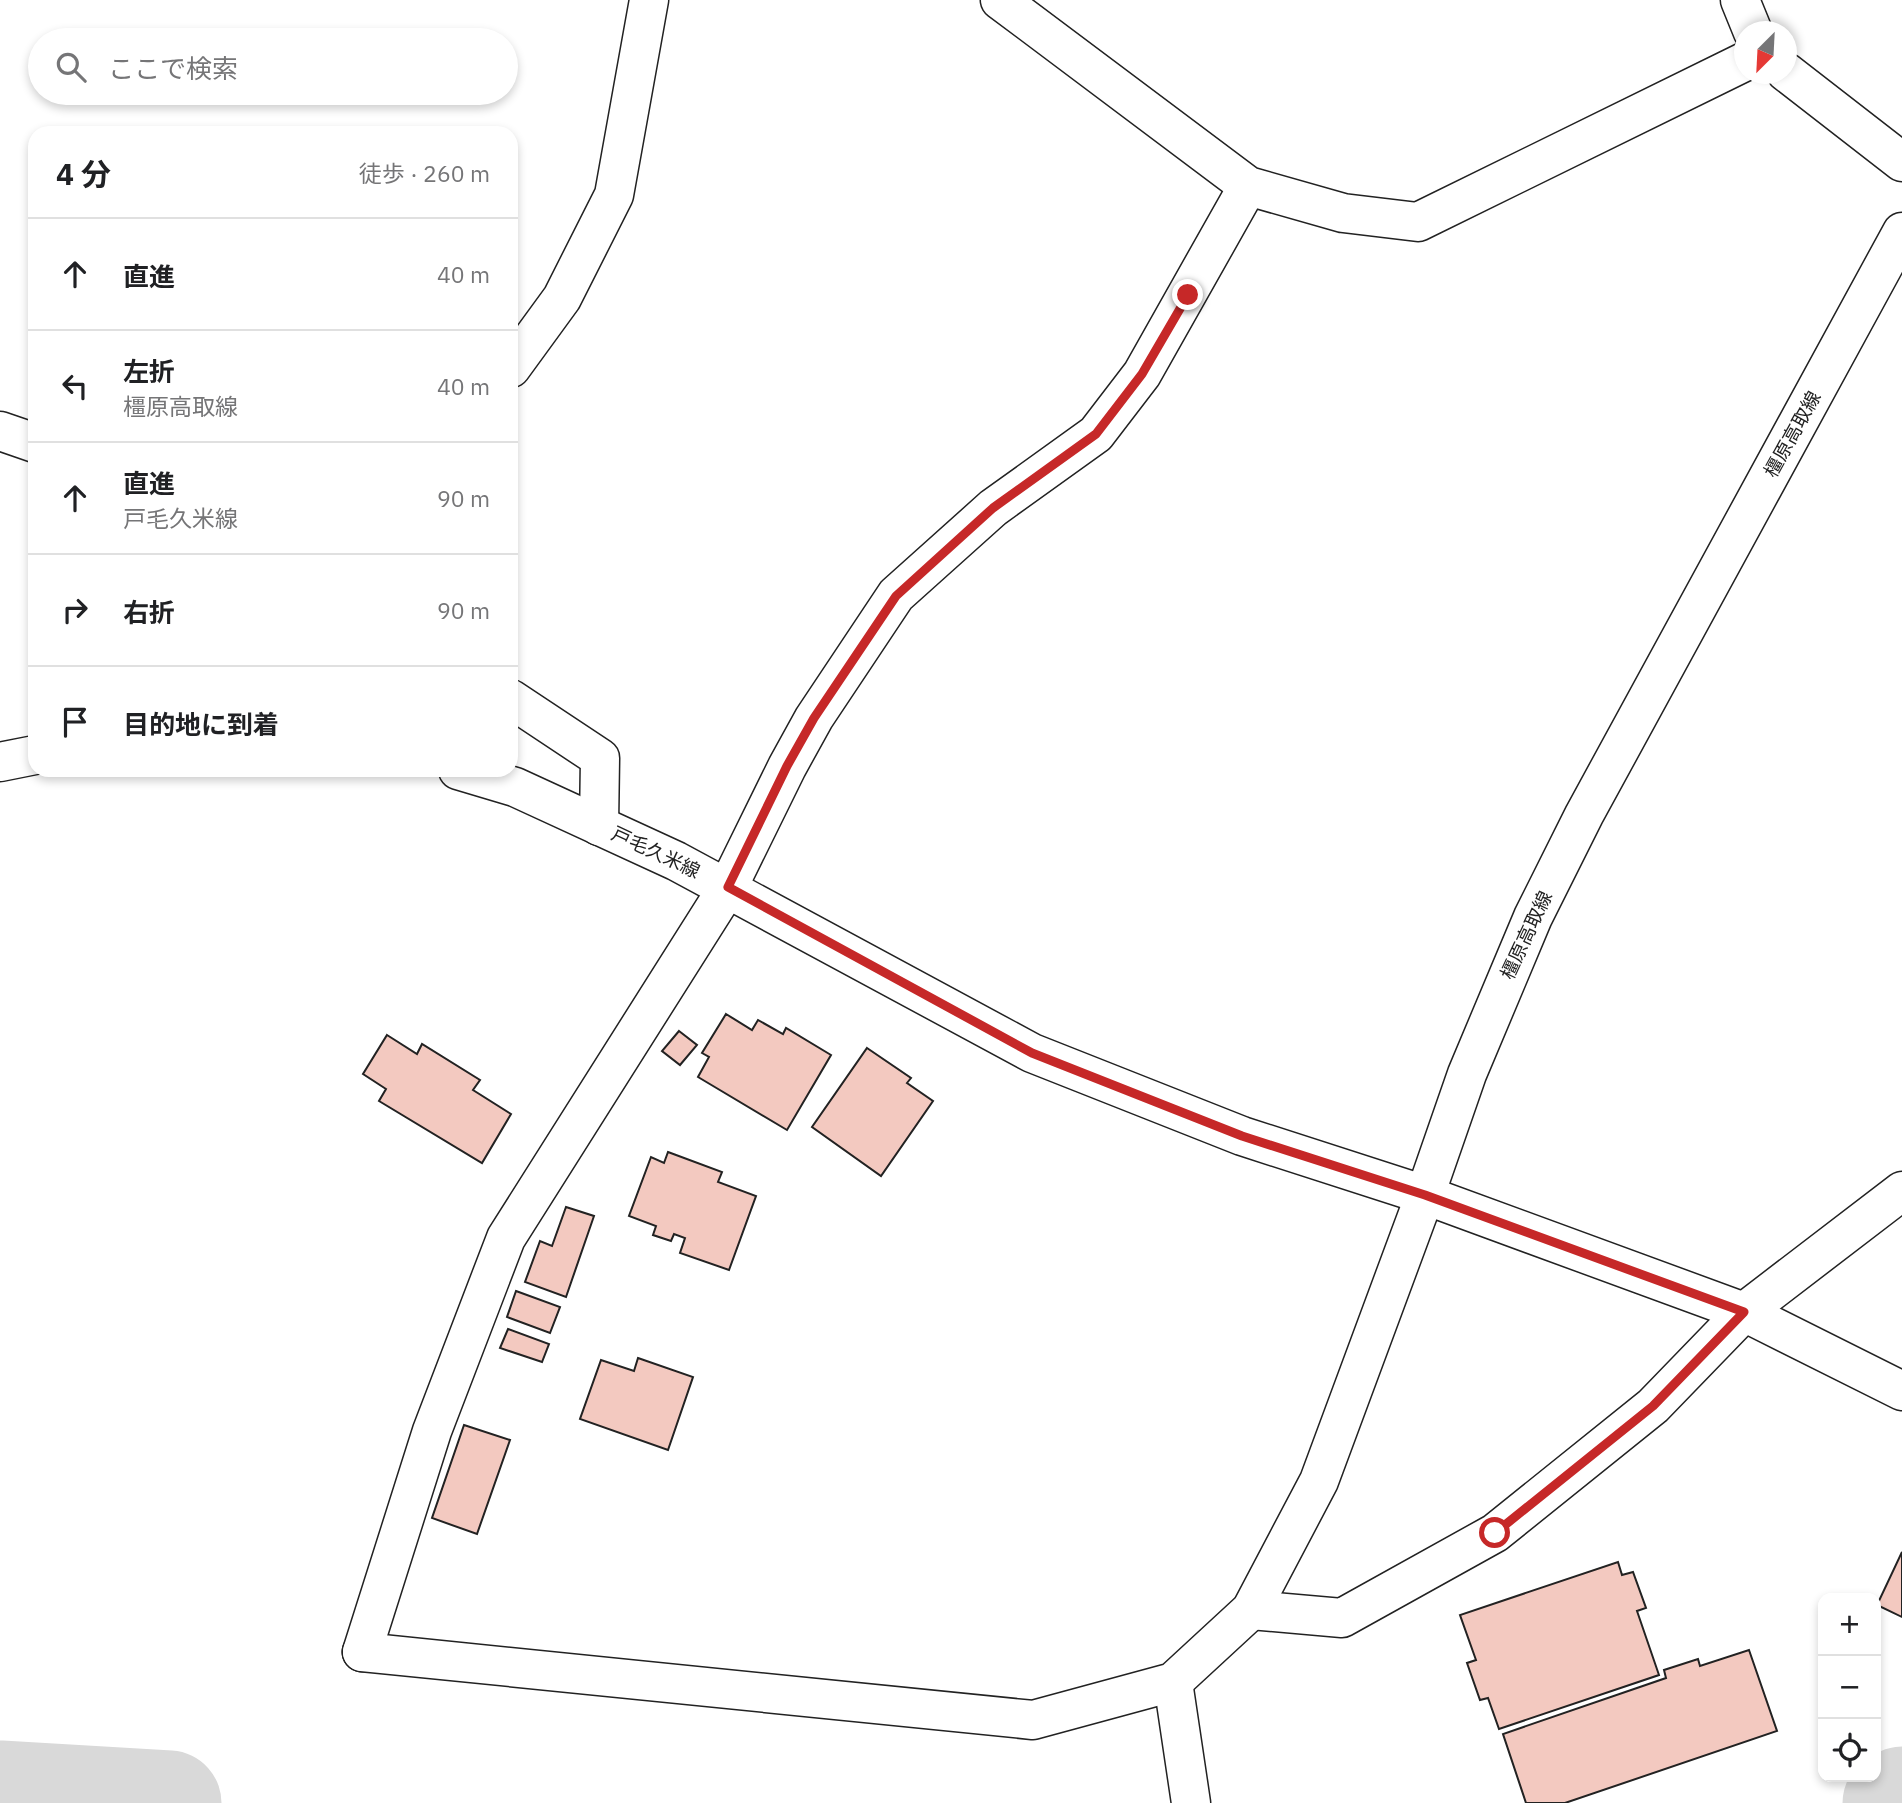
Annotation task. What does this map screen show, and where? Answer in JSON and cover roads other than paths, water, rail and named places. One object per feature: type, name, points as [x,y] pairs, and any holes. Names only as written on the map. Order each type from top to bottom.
[{"type":"street","points":[[518,358],[562,298],[614,195],[649,0]]},
{"type":"street","points":[[1000,0],[1248,186],[1343,213],[1418,222],[1734,67]]},
{"type":"street","points":[[1740,0],[1749,21]]},
{"type":"street","points":[[1797,80],[1902,162]]},
{"type":"street","points":[[1191,1803],[1173,1682],[1033,1720],[362,1652],[432,1431],[506,1238],[728,887],[807,730],[896,596],[993,508],[1096,434],[1142,374],[1248,186]]},
{"type":"street","name":"橿原高取線","points":[[1173,1682],[1251,1610],[1320,1481],[1467,1074],[1539,906],[1584,815],[1902,232]]},
{"type":"street","points":[[0,430],[28,440]]},
{"type":"street","points":[[518,704],[600,758],[599,826]]},
{"type":"street","points":[[0,762],[28,756]]},
{"type":"street","name":"戸毛久米線","points":[[481,777],[514,787],[728,887],[1032,1053],[1242,1136],[1425,1195]]},
{"type":"street","points":[[1251,1610],[1342,1618],[1495,1533],[1653,1406],[1744,1312],[1902,1191]]},
{"type":"street","points":[[1425,1195],[1744,1312],[1902,1391]]},
{"type":"waterway","points":[[0,1793],[169,1803]]},
{"type":"waterway","points":[[1895,1803],[1902,1799]]}]
